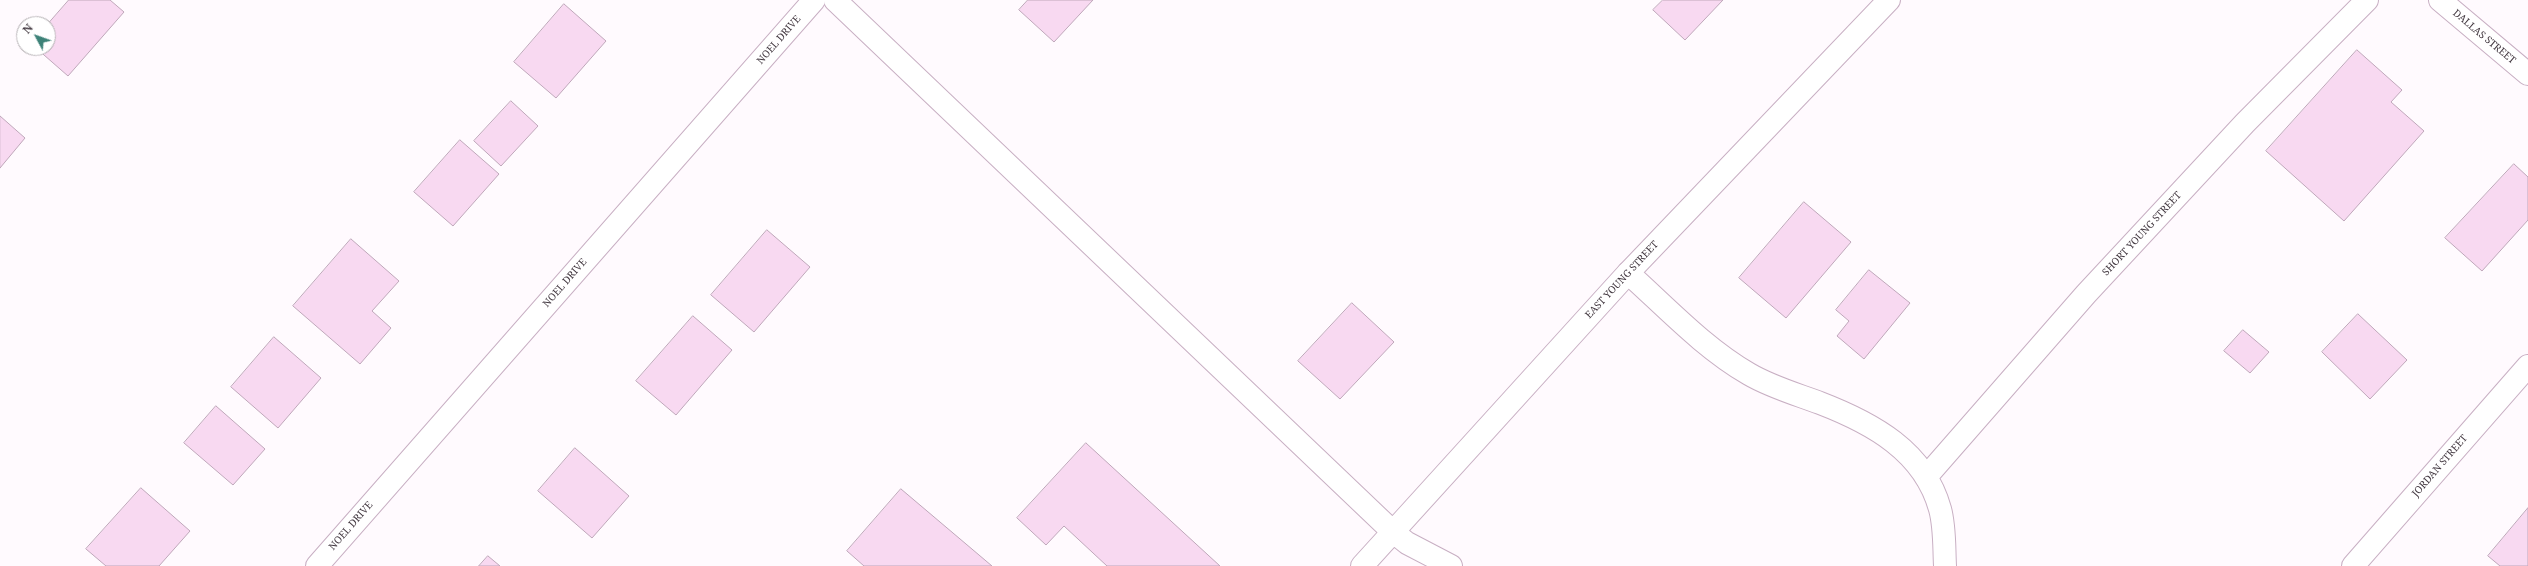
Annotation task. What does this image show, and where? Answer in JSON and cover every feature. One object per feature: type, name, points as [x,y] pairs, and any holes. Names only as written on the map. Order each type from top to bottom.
[{"type":"street","name":"NOEL DRIVE","points":[[317,566],[814,0]]},
{"type":"street","points":[[834,0],[1392,531],[1408,543],[1451,566]]},
{"type":"street","name":"EAST YOUNG STREET","points":[[1362,566],[1392,531],[1628,273],[1889,0]]},
{"type":"street","name":"SHORT YOUNG STREET","points":[[1926,476],[2086,294],[2245,123],[2367,0]]},
{"type":"street","name":"DALLAS STREET","points":[[2440,0],[2528,74]]},
{"type":"street","points":[[1628,273],[1729,361],[1770,384],[1845,413],[1884,434],[1900,446],[1926,476],[1940,509],[1945,566]]},
{"type":"street","name":"JORDAN STREET","points":[[2353,566],[2528,366]]},
{"type":"building","points":[[69,0],[110,0],[124,12],[68,76],[45,56],[56,56],[55,16]]},
{"type":"building","points":[[1028,0],[1093,0],[1054,42],[1019,10]]},
{"type":"building","points":[[1663,0],[1723,0],[1685,40],[1653,10]]},
{"type":"building","points":[[564,4],[606,41],[556,98],[514,62]]},
{"type":"building","points":[[2357,50],[2402,90],[2391,102],[2424,131],[2344,221],[2266,151]]},
{"type":"building","points":[[511,101],[538,126],[501,166],[474,141]]},
{"type":"building","points":[[0,116],[25,138],[0,168]]},
{"type":"building","points":[[460,140],[499,174],[453,226],[414,192]]},
{"type":"building","points":[[2514,164],[2528,177],[2528,220],[2482,271],[2445,238]]},
{"type":"building","points":[[1804,202],[1851,242],[1786,318],[1739,278]]},
{"type":"building","points":[[767,230],[810,267],[754,332],[711,295]]},
{"type":"building","points":[[351,239],[399,281],[372,311],[391,328],[360,364],[293,306]]},
{"type":"building","points":[[1869,270],[1910,303],[1864,359],[1837,336],[1849,321],[1836,310]]},
{"type":"building","points":[[1352,303],[1394,342],[1340,399],[1298,361]]},
{"type":"building","points":[[2358,314],[2407,360],[2370,399],[2322,352]]},
{"type":"building","points":[[693,316],[732,350],[676,415],[636,381]]},
{"type":"building","points":[[2243,330],[2269,352],[2250,373],[2224,351]]},
{"type":"building","points":[[274,337],[321,378],[278,428],[231,387]]},
{"type":"building","points":[[216,406],[265,449],[233,485],[184,443]]},
{"type":"building","points":[[1086,443],[1220,566],[1107,566],[1064,526],[1046,545],[1017,518]]},
{"type":"building","points":[[575,448],[629,496],[592,538],[538,491]]},
{"type":"building","points":[[141,488],[190,531],[159,566],[106,566],[86,549]]},
{"type":"building","points":[[901,489],[992,566],[864,566],[847,551]]},
{"type":"building","points":[[2528,508],[2528,566],[2500,566],[2488,556]]},
{"type":"building","points":[[488,556],[500,566],[479,566]]}]
